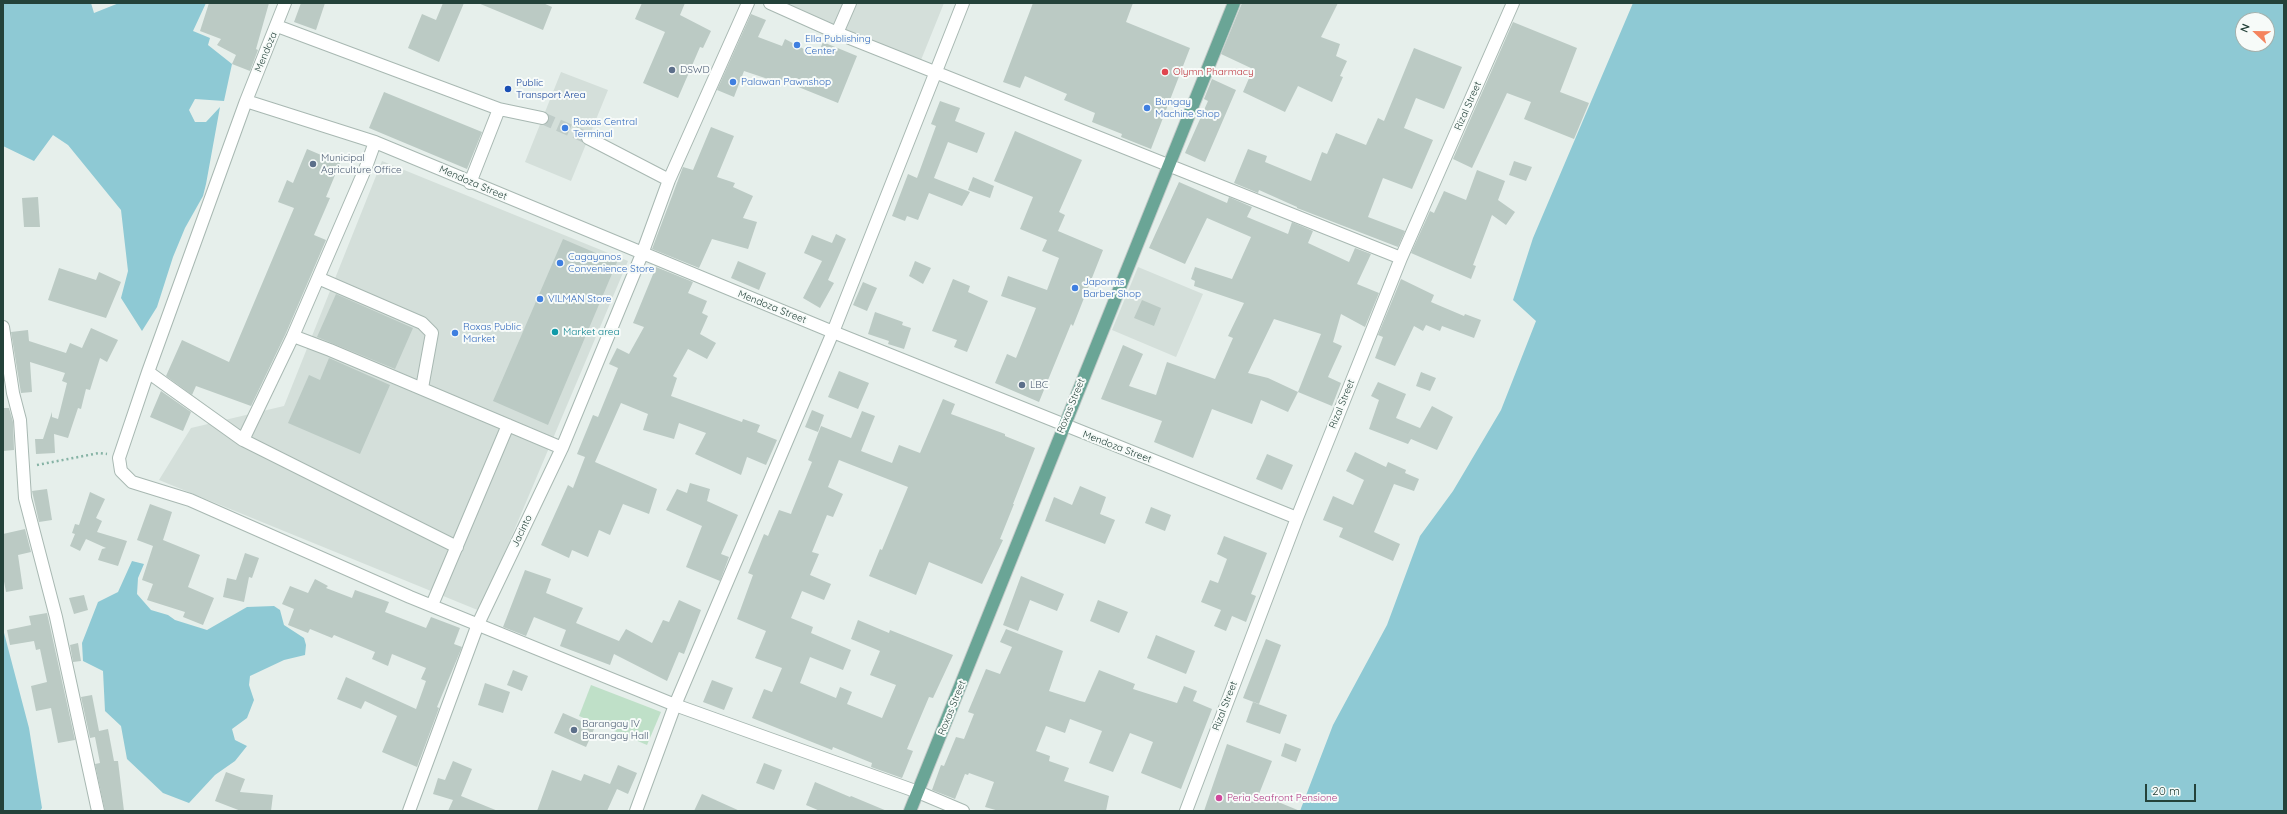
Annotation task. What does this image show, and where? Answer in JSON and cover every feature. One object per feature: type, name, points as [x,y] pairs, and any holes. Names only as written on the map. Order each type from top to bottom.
[{"type":"main road","name":"Roxas Street","points":[[910,811],[1063,426],[1234,3]]},
{"type":"street","name":"Mendoza","points":[[119,458],[148,372],[246,101],[285,3]]},
{"type":"street","name":"Jacinto","points":[[409,811],[478,624],[562,448],[642,254],[669,180],[748,3]]},
{"type":"street","points":[[770,3],[838,33],[1401,258]]},
{"type":"street","points":[[838,33],[850,3]]},
{"type":"street","points":[[636,811],[675,704],[833,332],[963,3]]},
{"type":"street","name":"Rizal Street","points":[[1186,811],[1297,518],[1401,258],[1513,3]]},
{"type":"street","points":[[277,26],[499,109],[542,118]]},
{"type":"street","name":"Mendoza Street","points":[[246,101],[375,142],[470,183],[1063,426],[1297,518]]},
{"type":"street","points":[[470,183],[499,109]]},
{"type":"street","points":[[588,138],[669,180]]},
{"type":"street","points":[[243,440],[293,336],[375,142]]},
{"type":"street","points":[[318,278],[422,323],[432,333],[422,388]]},
{"type":"street","points":[[3,327],[13,393],[20,420],[25,498],[56,617],[98,811]]},
{"type":"street","points":[[293,336],[422,388],[562,448]]},
{"type":"street","points":[[148,372],[243,440],[457,547]]},
{"type":"street","points":[[432,605],[508,425]]},
{"type":"street","points":[[119,458],[121,471],[132,482],[190,500],[432,605],[675,704],[918,792],[963,811]]},
{"type":"path","points":[[23,468],[99,453],[108,454],[119,458]]},
{"type":"shaded area","points":[[780,3],[944,3],[921,60]]},
{"type":"shaded area","name":"Roxas Central Terminal","points":[[561,72],[608,90],[571,181],[525,162]]},
{"type":"shaded area","name":"Roxas Public Market","points":[[382,161],[628,261],[480,611],[159,480],[191,428],[284,406]]},
{"type":"shaded area","points":[[1138,267],[1203,294],[1176,357],[1112,330]]},
{"type":"green space","points":[[591,685],[661,712],[647,745],[579,716]]},
{"type":"water","points":[[3,3],[91,3],[94,13],[119,3],[206,3],[193,31],[210,38],[208,45],[232,64],[224,101],[195,99],[189,110],[195,122],[206,122],[220,107],[206,184],[203,196],[185,228],[173,257],[157,307],[142,331],[121,298],[128,271],[121,210],[68,145],[53,135],[34,161],[3,146]]},
{"type":"water","points":[[1633,3],[2284,3],[2284,811],[1300,811],[1333,725],[1387,625],[1420,536],[1453,491],[1501,410],[1536,321],[1513,300],[1533,238]]},
{"type":"water","points":[[132,561],[144,564],[138,578],[137,594],[151,610],[168,615],[175,620],[207,630],[247,607],[274,606],[280,610],[284,625],[304,638],[306,645],[305,655],[284,660],[250,676],[249,685],[254,700],[247,718],[232,729],[235,740],[247,746],[235,761],[215,775],[189,803],[163,793],[127,759],[121,726],[105,711],[103,671],[83,661],[82,643],[98,602],[118,592]]},
{"type":"water","points":[[3,629],[29,728],[42,808],[40,811],[3,811]]},
{"type":"building","points":[[209,3],[269,3],[256,49],[258,50],[250,71],[232,64],[236,55],[217,45],[221,39],[200,31]]},
{"type":"building","points":[[301,3],[325,3],[316,30],[294,22]]},
{"type":"building","points":[[443,3],[464,3],[439,62],[408,48],[422,14],[436,20]]},
{"type":"building","points":[[478,3],[543,3],[552,7],[543,30]]},
{"type":"building","points":[[642,3],[685,3],[680,15],[711,31],[703,48],[700,47],[678,98],[643,83],[665,32],[635,19]]},
{"type":"building","points":[[1033,3],[1133,3],[1126,22],[1190,48],[1151,149],[1121,137],[1122,134],[1092,122],[1095,113],[1064,100],[1067,94],[1025,76],[1020,88],[1003,82]]},
{"type":"building","points":[[1242,3],[1338,3],[1321,37],[1340,44],[1336,56],[1347,61],[1340,76],[1343,77],[1332,102],[1298,86],[1285,112],[1243,92],[1253,69],[1221,54]]},
{"type":"building","points":[[751,14],[766,20],[758,37],[782,46],[785,39],[817,56],[823,42],[857,56],[838,103],[781,80],[780,83],[744,71],[734,97],[717,90]]},
{"type":"building","points":[[1513,22],[1577,48],[1560,92],[1589,103],[1574,139],[1524,119],[1531,102],[1507,93],[1472,168],[1453,159]]},
{"type":"building","points":[[1414,48],[1462,67],[1444,109],[1416,98],[1404,128],[1433,140],[1412,189],[1383,178],[1368,217],[1405,231],[1398,247],[1297,208],[1259,190],[1258,193],[1234,183],[1248,149],[1267,156],[1265,162],[1311,181],[1322,152],[1327,154],[1336,133],[1366,145],[1378,118],[1384,121]]},
{"type":"building","points":[[1212,79],[1236,90],[1205,162],[1185,153],[1208,101],[1204,99]]},
{"type":"building","points":[[384,92],[482,132],[467,169],[369,128]]},
{"type":"building","points":[[940,101],[960,108],[955,121],[985,133],[977,153],[948,142],[934,178],[970,192],[962,206],[929,193],[918,220],[907,216],[905,221],[892,216],[908,174],[917,178],[936,126],[931,124]]},
{"type":"building","points":[[711,127],[734,136],[717,177],[735,183],[733,187],[753,196],[743,218],[757,222],[748,249],[712,239],[699,268],[652,249],[683,167],[693,170]]},
{"type":"building","points":[[1015,131],[1082,160],[1059,212],[1065,215],[1058,231],[1103,250],[1073,326],[1071,324],[1039,402],[995,383],[1007,354],[1016,358],[1036,308],[1001,296],[1008,276],[1047,290],[1059,258],[1042,251],[1047,240],[1020,229],[1033,197],[994,181]]},
{"type":"building","points":[[307,149],[340,163],[326,197],[330,198],[314,235],[326,240],[286,333],[251,406],[196,386],[192,395],[166,376],[182,340],[229,362],[294,208],[278,202],[287,180],[293,183]]},
{"type":"building","points":[[1514,161],[1532,167],[1526,181],[1509,175]]},
{"type":"building","points":[[1477,170],[1505,181],[1498,200],[1515,212],[1506,225],[1492,215],[1473,265],[1476,266],[1471,279],[1411,253],[1430,211],[1434,213],[1444,191],[1466,200]]},
{"type":"building","points":[[973,177],[994,186],[990,198],[968,190]]},
{"type":"building","points":[[1179,182],[1227,203],[1229,197],[1252,207],[1247,217],[1288,234],[1292,222],[1313,231],[1308,243],[1349,262],[1355,248],[1371,254],[1357,284],[1379,293],[1365,327],[1341,314],[1333,342],[1342,346],[1328,377],[1341,383],[1332,406],[1298,392],[1288,412],[1261,400],[1252,424],[1212,409],[1193,458],[1154,442],[1162,421],[1101,399],[1123,345],[1143,354],[1129,386],[1156,395],[1167,362],[1215,379],[1233,338],[1228,336],[1244,303],[1194,286],[1195,281],[1191,279],[1195,267],[1232,279],[1251,237],[1207,218],[1185,264],[1149,248]],"holes":[[[1274,319],[1321,334],[1298,392],[1268,378],[1248,373]]]},
{"type":"building","points":[[38,197],[40,227],[24,227],[22,198]]},
{"type":"building","points":[[836,234],[846,239],[828,280],[834,283],[820,308],[803,298],[822,261],[804,253],[812,235],[832,243]]},
{"type":"building","name":"Market area","points":[[563,239],[617,262],[548,425],[493,401]]},
{"type":"building","points":[[738,261],[766,273],[759,290],[731,278]]},
{"type":"building","points":[[915,261],[931,268],[923,284],[909,276]]},
{"type":"building","points":[[656,267],[693,282],[688,293],[707,301],[702,313],[708,316],[700,334],[716,343],[707,359],[688,349],[673,376],[677,378],[671,396],[742,422],[743,419],[760,425],[757,432],[777,440],[766,465],[747,457],[741,475],[695,454],[706,433],[679,423],[674,439],[643,430],[648,414],[621,403],[595,462],[657,489],[649,514],[623,504],[610,535],[599,530],[588,557],[572,550],[569,558],[541,545],[568,485],[573,488],[585,457],[577,454],[593,415],[598,417],[618,368],[609,364],[617,348],[629,354],[644,327],[633,323]]},
{"type":"building","points":[[59,268],[96,280],[99,272],[121,282],[106,318],[48,300]]},
{"type":"building","points":[[953,279],[970,286],[968,292],[988,301],[967,352],[954,347],[957,340],[932,331]]},
{"type":"building","points":[[1401,279],[1434,295],[1431,302],[1464,316],[1465,314],[1481,320],[1474,338],[1442,326],[1440,331],[1426,325],[1423,331],[1414,326],[1395,366],[1375,358],[1383,337],[1378,335]]},
{"type":"building","points":[[863,282],[877,288],[867,311],[853,305]]},
{"type":"building","points":[[336,294],[413,328],[395,369],[317,337]]},
{"type":"building","points":[[1142,300],[1161,308],[1154,326],[1134,318]]},
{"type":"building","points":[[875,312],[903,322],[902,325],[911,328],[904,349],[888,344],[889,341],[868,334]]},
{"type":"building","points":[[91,328],[118,340],[107,362],[100,358],[90,390],[86,389],[81,409],[78,408],[68,438],[54,434],[55,453],[36,454],[35,439],[43,439],[52,412],[52,417],[58,419],[67,383],[62,381],[65,373],[30,362],[32,392],[21,393],[11,332],[28,330],[29,341],[66,353],[70,343],[82,348]]},
{"type":"building","points":[[329,358],[390,385],[360,454],[288,423],[309,375],[320,380]]},
{"type":"building","points":[[839,371],[869,383],[858,409],[828,397]]},
{"type":"building","points":[[1421,372],[1436,378],[1430,391],[1416,386]]},
{"type":"building","points":[[1378,382],[1406,394],[1396,418],[1420,428],[1432,406],[1453,417],[1437,450],[1411,439],[1408,444],[1369,429],[1379,400],[1371,396]]},
{"type":"building","points":[[161,391],[191,412],[183,431],[150,417]]},
{"type":"building","points":[[943,399],[955,404],[951,414],[1005,434],[1005,436],[1035,448],[1000,539],[1003,540],[982,584],[929,562],[916,595],[869,576],[880,549],[882,550],[908,487],[839,460],[828,487],[843,494],[833,517],[827,515],[812,552],[819,554],[810,575],[831,584],[824,600],[802,591],[791,618],[813,627],[811,633],[851,650],[843,670],[810,657],[800,683],[836,698],[840,687],[852,692],[847,704],[882,718],[896,685],[870,675],[880,651],[851,639],[858,620],[889,633],[890,630],[953,655],[933,698],[929,697],[907,749],[913,751],[902,778],[871,767],[872,763],[833,747],[832,750],[752,718],[764,689],[772,692],[782,668],[755,658],[766,631],[737,619],[753,575],[748,573],[764,534],[768,536],[779,510],[791,514],[812,462],[808,460],[821,426],[851,438],[862,411],[875,416],[861,451],[892,463],[899,445],[920,453]]},
{"type":"building","points":[[3,408],[9,408],[13,422],[14,450],[3,451]]},
{"type":"building","points":[[812,410],[824,415],[818,432],[805,427]]},
{"type":"building","points":[[1355,452],[1386,467],[1388,462],[1406,470],[1405,473],[1419,479],[1414,491],[1394,484],[1374,532],[1400,544],[1393,561],[1339,537],[1343,528],[1323,520],[1333,496],[1353,505],[1364,480],[1346,471]]},
{"type":"building","points":[[1267,454],[1293,465],[1282,490],[1256,479]]},
{"type":"building","points":[[690,483],[710,489],[707,501],[738,515],[721,554],[729,557],[720,581],[686,567],[702,526],[666,510],[677,489],[687,493]]},
{"type":"building","points":[[1080,486],[1106,497],[1100,514],[1115,520],[1105,544],[1045,521],[1054,497],[1072,505]]},
{"type":"building","points":[[47,489],[52,520],[39,522],[32,491]]},
{"type":"building","points":[[90,492],[105,499],[96,518],[102,521],[97,532],[127,541],[118,566],[98,560],[102,549],[106,548],[86,539],[80,551],[70,546],[75,534],[72,533],[75,524],[79,525]]},
{"type":"building","points":[[150,504],[172,512],[163,540],[200,555],[188,587],[214,598],[203,625],[183,617],[185,612],[147,600],[153,584],[142,580],[153,546],[137,540]]},
{"type":"building","points":[[1151,507],[1171,515],[1165,531],[1145,523]]},
{"type":"building","points":[[25,529],[31,552],[18,555],[23,589],[6,592],[3,576],[3,534]]},
{"type":"building","points":[[1224,536],[1267,553],[1251,594],[1256,596],[1246,622],[1232,616],[1226,631],[1214,626],[1221,610],[1201,602],[1210,580],[1218,583],[1227,559],[1217,554]]},
{"type":"building","points":[[245,553],[259,558],[252,578],[249,577],[244,602],[223,597],[227,578],[236,580]]},
{"type":"building","points":[[525,570],[551,579],[546,593],[583,608],[576,623],[619,641],[626,629],[652,643],[663,620],[669,622],[679,600],[701,610],[684,654],[679,652],[667,681],[614,654],[610,665],[560,646],[566,630],[534,617],[526,636],[503,627]]},
{"type":"building","points":[[1021,576],[1064,594],[1057,611],[1030,600],[1018,631],[1003,625]]},
{"type":"building","points":[[315,579],[328,586],[326,588],[352,598],[355,590],[389,602],[385,612],[426,628],[431,617],[460,628],[454,644],[462,647],[437,707],[439,708],[417,767],[382,752],[397,716],[365,701],[361,709],[337,699],[346,677],[416,709],[426,681],[421,679],[426,668],[392,654],[388,666],[372,659],[375,652],[334,635],[332,638],[310,629],[308,633],[288,625],[294,609],[282,604],[290,586],[308,593]]},
{"type":"building","points":[[84,595],[88,610],[74,614],[69,598]]},
{"type":"building","points":[[1098,600],[1128,612],[1119,633],[1090,621]]},
{"type":"building","points":[[47,613],[75,740],[58,743],[51,708],[36,711],[31,686],[47,682],[40,649],[36,650],[34,641],[10,645],[7,630],[31,625],[29,616]]},
{"type":"building","points":[[1006,629],[1063,651],[1049,691],[1085,702],[1099,670],[1135,684],[1133,689],[1177,703],[1184,686],[1197,691],[1193,701],[1212,709],[1181,789],[1141,773],[1153,742],[1130,733],[1113,772],[1089,763],[1102,731],[1070,719],[1065,733],[1046,726],[1036,751],[1050,756],[1049,761],[1069,768],[1064,781],[1109,796],[1106,811],[999,811],[985,807],[994,782],[969,773],[968,775],[965,774],[955,799],[932,790],[941,765],[944,766],[956,737],[964,739],[974,714],[968,712],[986,669],[1000,674],[1012,647],[1000,642]]},
{"type":"building","points":[[1156,635],[1195,651],[1186,674],[1147,658]]},
{"type":"building","points":[[1266,639],[1281,645],[1259,704],[1243,698]]},
{"type":"building","points":[[78,643],[81,661],[73,662],[70,645]]},
{"type":"building","points":[[513,670],[528,676],[522,691],[507,685]]},
{"type":"building","points":[[712,680],[733,688],[724,710],[703,702]]},
{"type":"building","points":[[485,683],[510,692],[503,713],[478,705]]},
{"type":"building","points":[[92,695],[99,731],[108,729],[114,761],[118,761],[124,811],[105,811],[95,764],[100,763],[95,737],[90,738],[81,697]]},
{"type":"building","points":[[1253,702],[1287,715],[1280,734],[1246,722]]},
{"type":"building","name":"Barangay IV Barangay Hall","points":[[563,713],[595,727],[586,747],[554,733]]},
{"type":"building","points":[[1285,743],[1301,749],[1296,762],[1281,756]]},
{"type":"building","points":[[1227,744],[1272,761],[1259,794],[1300,811],[1204,811]]},
{"type":"building","points":[[453,761],[472,769],[461,796],[498,811],[448,811],[453,800],[433,794],[438,778],[445,780]]},
{"type":"building","points":[[764,763],[782,770],[774,790],[756,783]]},
{"type":"building","points":[[618,765],[637,773],[628,794],[617,789],[607,811],[537,811],[552,770],[581,781],[584,774],[610,784]]},
{"type":"building","points":[[226,772],[245,779],[240,792],[273,795],[271,811],[241,811],[215,801]]},
{"type":"building","points":[[815,782],[887,811],[820,811],[806,805]]},
{"type":"building","points":[[702,794],[740,811],[694,811]]},
{"type":"tunnel","points":[[542,118],[588,138]]},
{"type":"place","name":"Ella Publishing Center","points":[[797,45]]},
{"type":"place","name":"DSWD","points":[[672,70]]},
{"type":"place","name":"Olymn Pharmacy","points":[[1165,72]]},
{"type":"place","name":"Palawan Pawnshop","points":[[733,82]]},
{"type":"place","name":"Public Transport Area","points":[[508,89]]},
{"type":"place","name":"Bungay Machine Shop","points":[[1147,108]]},
{"type":"place","name":"Roxas Central Terminal","points":[[565,128]]},
{"type":"place","name":"Municipal Agriculture Office","points":[[313,164]]},
{"type":"place","name":"Cagayanos Convenience Store","points":[[560,263]]},
{"type":"place","name":"Japorms Barber Shop","points":[[1075,288]]},
{"type":"place","name":"VILMAN Store","points":[[540,299]]},
{"type":"place","name":"Market area","points":[[555,332]]},
{"type":"place","name":"Roxas Public Market","points":[[455,333]]},
{"type":"place","name":"LBC","points":[[1022,385]]},
{"type":"place","name":"Barangay IV Barangay Hall","points":[[574,730]]},
{"type":"place","name":"Peria Seafront Pensione","points":[[1219,798]]}]
